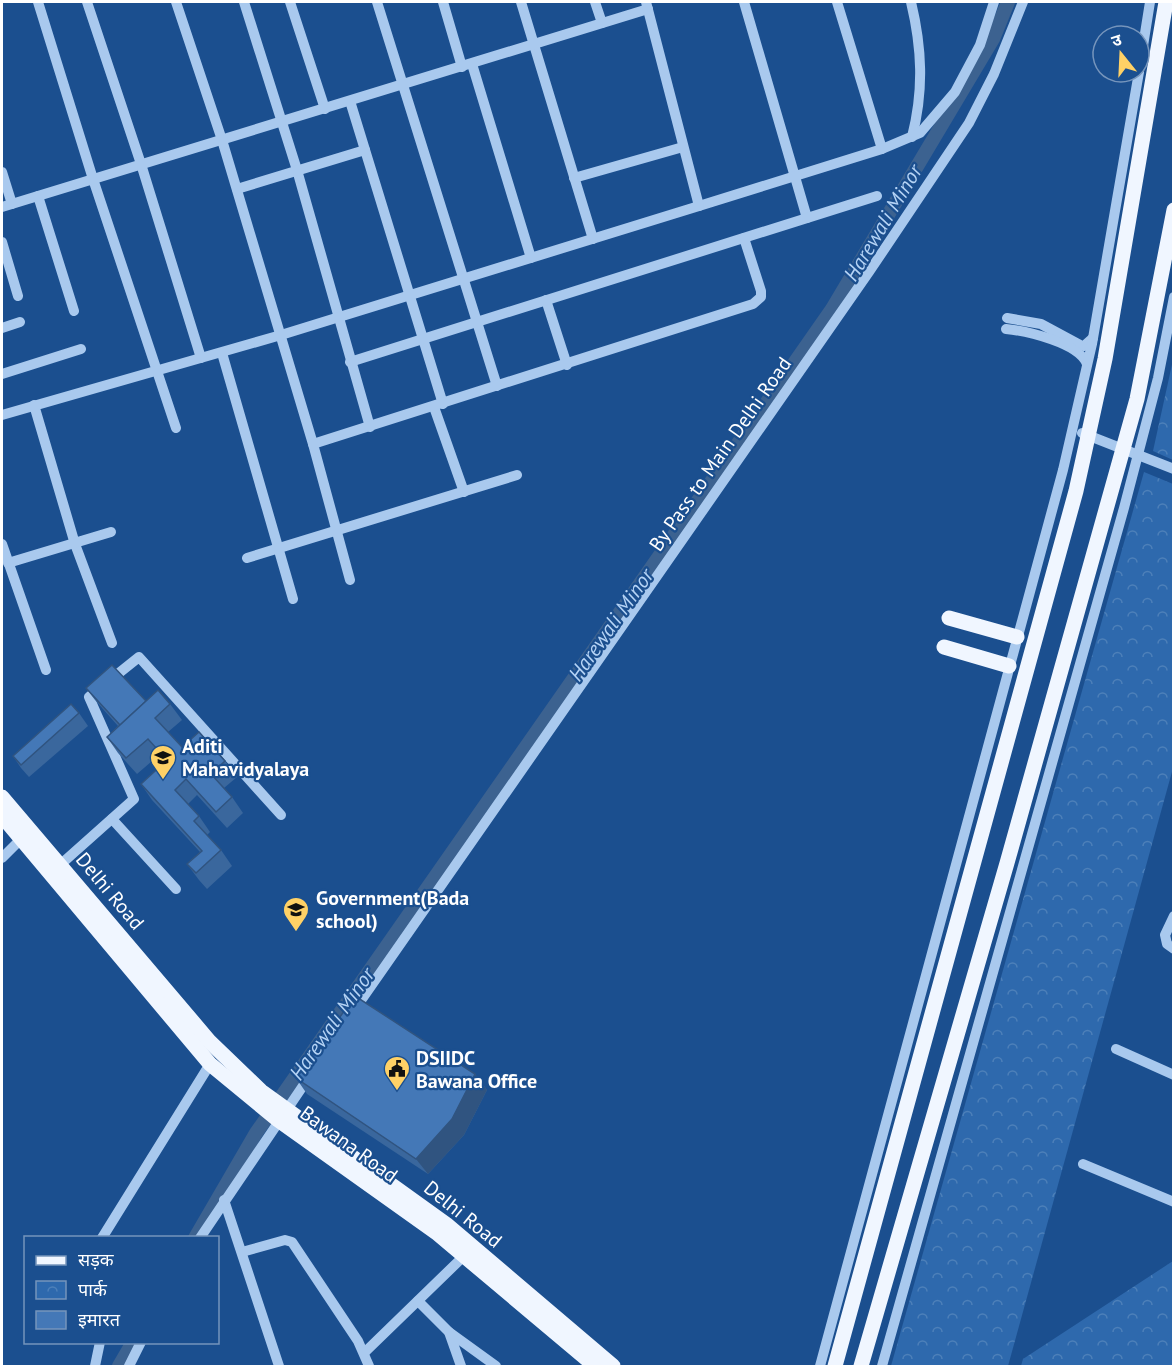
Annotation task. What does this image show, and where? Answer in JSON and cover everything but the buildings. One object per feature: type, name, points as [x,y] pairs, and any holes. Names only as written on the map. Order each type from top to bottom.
[{"type":"main road","points":[[835,1366],[1076,491],[1107,347],[1166,2]]},
{"type":"main road","points":[[861,1366],[1007,864],[1137,399],[1173,210]]},
{"type":"main road","points":[[949,618],[1017,638]]},
{"type":"main road","points":[[944,647],[1009,666]]},
{"type":"main road","name":"Delhi Road","points":[[2,797],[210,1042],[230,1072]]},
{"type":"main road","points":[[2,816],[210,1064],[230,1072]]},
{"type":"main road","name":"Bawana Road","points":[[230,1072],[279,1113],[413,1208]]},
{"type":"main road","name":"Delhi Road","points":[[413,1208],[613,1366]]},
{"type":"main road","points":[[468,1251],[595,1366]]},
{"type":"street","points":[[38,2],[93,178],[176,428]]},
{"type":"street","points":[[87,2],[141,164],[201,358]]},
{"type":"street","points":[[176,2],[222,140],[281,335],[338,530],[350,580]]},
{"type":"street","points":[[244,2],[297,170],[370,427]]},
{"type":"street","points":[[290,2],[325,109]]},
{"type":"street","points":[[377,2],[401,85],[497,386]]},
{"type":"street","points":[[443,2],[467,65],[531,258]]},
{"type":"street","points":[[521,2],[593,239]]},
{"type":"street","points":[[595,2],[602,23]]},
{"type":"street","points":[[744,2],[807,218]]},
{"type":"street","points":[[837,2],[882,149]]},
{"type":"street","points":[[911,2],[922,63],[921,94],[912,137]]},
{"type":"street","points":[[2,415],[222,353],[409,296],[882,149],[912,137],[920,133],[937,116],[955,92],[980,45],[994,2]]},
{"type":"street","name":"By Pass to Main Delhi Road","points":[[344,1024],[869,272],[969,123],[994,74],[1023,2]]},
{"type":"street","points":[[1146,24],[1150,2]]},
{"type":"street","points":[[2,172],[7,206],[602,23],[647,5],[699,206]]},
{"type":"street","points":[[820,1366],[1072,429],[1093,338],[1137,84]]},
{"type":"street","points":[[351,101],[423,341],[464,492]]},
{"type":"street","points":[[574,178],[683,147]]},
{"type":"street","points":[[237,189],[365,150]]},
{"type":"street","points":[[38,196],[74,311]]},
{"type":"street","points":[[350,362],[423,341],[877,196]]},
{"type":"street","points":[[313,444],[567,365],[758,301],[761,291],[744,238]]},
{"type":"street","points":[[2,242],[18,296]]},
{"type":"street","points":[[882,1366],[1137,456],[1158,378],[1173,297]]},
{"type":"street","points":[[546,300],[567,365]]},
{"type":"street","points":[[2,328],[20,322]]},
{"type":"street","points":[[1087,364],[1080,353],[1006,324],[1041,324],[1084,346],[1093,338]]},
{"type":"street","points":[[2,374],[81,349]]},
{"type":"street","points":[[222,353],[293,599]]},
{"type":"street","points":[[34,405],[75,544],[112,644]]},
{"type":"street","points":[[1072,429],[1173,470]]},
{"type":"street","points":[[247,558],[517,475]]},
{"type":"street","points":[[8,563],[111,532]]},
{"type":"street","points":[[2,544],[45,670]]},
{"type":"street","points":[[60,865],[134,799],[89,697],[139,657],[281,815]]},
{"type":"street","points":[[112,819],[176,888]]},
{"type":"street","points":[[2,858],[21,839]]},
{"type":"street","points":[[1173,916],[1165,934],[1167,944],[1173,949]]},
{"type":"street","points":[[1116,1049],[1173,1076]]},
{"type":"street","points":[[201,1236],[279,1113],[318,1063]]},
{"type":"street","points":[[103,1236],[210,1064]]},
{"type":"street","points":[[1083,1164],[1173,1202]]},
{"type":"street","points":[[224,1200],[279,1366]]},
{"type":"street","points":[[242,1252],[285,1240],[292,1242],[364,1353],[369,1366]]},
{"type":"street","points":[[364,1353],[468,1251]]},
{"type":"street","points":[[418,1301],[449,1332],[496,1366]]},
{"type":"street","points":[[449,1332],[461,1366]]},
{"type":"street","points":[[95,1366],[100,1344]]},
{"type":"street","points":[[129,1366],[140,1344]]},
{"type":"green space","points":[[1173,360],[1173,460],[1153,451]]},
{"type":"green space","points":[[1144,472],[1173,484],[1173,768],[1008,1366],[891,1366]]},
{"type":"green space","points":[[1173,1261],[1173,1366],[1021,1366],[1023,1359]]},
{"type":"waterway","name":"Harewali Minor","points":[[196,1236],[256,1133],[832,309],[993,39],[1008,2]]},
{"type":"waterway","name":"Harewali Minor","points":[[119,1366],[132,1344]]},
{"type":"place","name":"Aditi Mahavidyalaya","points":[[163,781]]},
{"type":"place","name":"Government(Bada school)","points":[[296,933]]},
{"type":"place","name":"DSIIDC Bawana Office","points":[[397,1092]]}]
